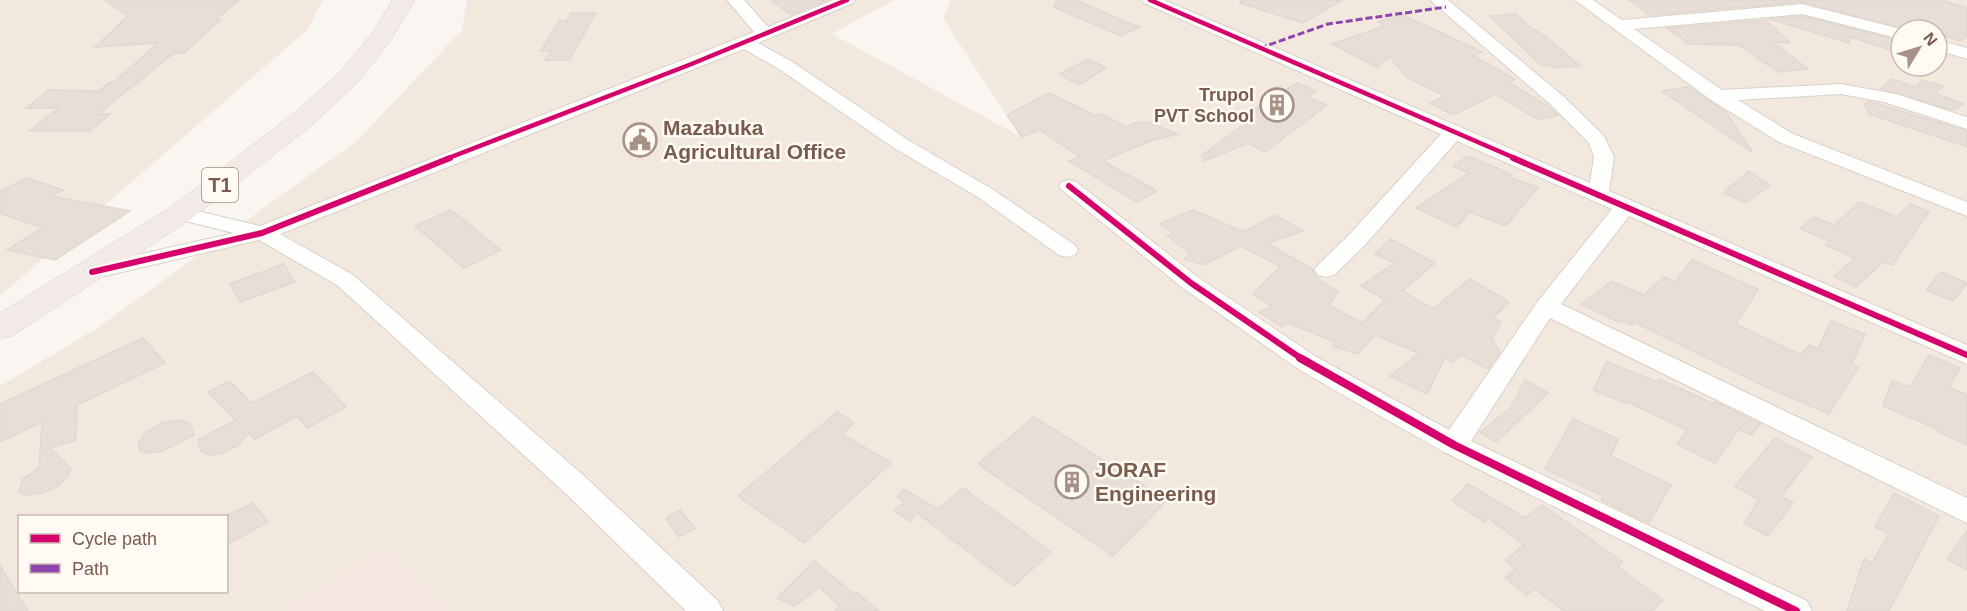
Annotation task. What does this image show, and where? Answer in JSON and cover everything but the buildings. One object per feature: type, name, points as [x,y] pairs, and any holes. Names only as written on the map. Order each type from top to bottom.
[{"type":"highway","name":"T1","points":[[0,328],[92,272],[181,213],[302,120],[349,77],[383,35],[404,0]]},
{"type":"street","points":[[735,0],[764,33]]},
{"type":"street","points":[[92,272],[262,233],[847,0]]},
{"type":"street","points":[[1150,0],[1967,355]]},
{"type":"street","points":[[1438,0],[1549,92],[1599,140],[1605,151],[1598,193]]},
{"type":"street","points":[[1583,0],[1718,96],[1785,138],[1967,210]]},
{"type":"street","points":[[1618,25],[1802,9],[1889,31]]},
{"type":"street","points":[[745,42],[786,65],[901,144],[985,193],[1067,250]]},
{"type":"street","points":[[1949,49],[1967,54]]},
{"type":"street","points":[[1718,96],[1857,90],[1904,102],[1967,123]]},
{"type":"street","points":[[1326,270],[1356,241],[1453,133]]},
{"type":"street","points":[[1069,186],[1191,283],[1338,381],[1454,445],[1796,611]]},
{"type":"street","points":[[1454,445],[1546,306],[1626,206]]},
{"type":"street","points":[[181,213],[262,233],[345,280],[573,483],[707,611]]},
{"type":"street","points":[[1546,306],[1967,511]]},
{"type":"shaded area","points":[[0,0],[323,0],[307,30],[0,296]]},
{"type":"shaded area","points":[[467,0],[894,0],[832,34],[1020,136],[943,18],[951,0],[1967,0],[1967,611],[0,611],[0,386],[99,327],[358,140],[462,30]]},
{"type":"shaded area","points":[[388,547],[447,611],[284,611]]},
{"type":"marked path","points":[[1260,48],[1328,24],[1446,7]]},
{"type":"cycle path","points":[[92,272],[262,233],[689,65],[847,0]]},
{"type":"cycle path","points":[[1150,0],[1967,355]]},
{"type":"cycle path","points":[[1069,186],[1191,283],[1306,362],[1338,381],[1454,445],[1796,611]]},
{"type":"place","name":"Trupol PVT School","points":[[1277,105]]},
{"type":"place","name":"Mazabuka Agricultural Office","points":[[640,140]]},
{"type":"place","name":"JORAF Engineering","points":[[1072,482]]}]
